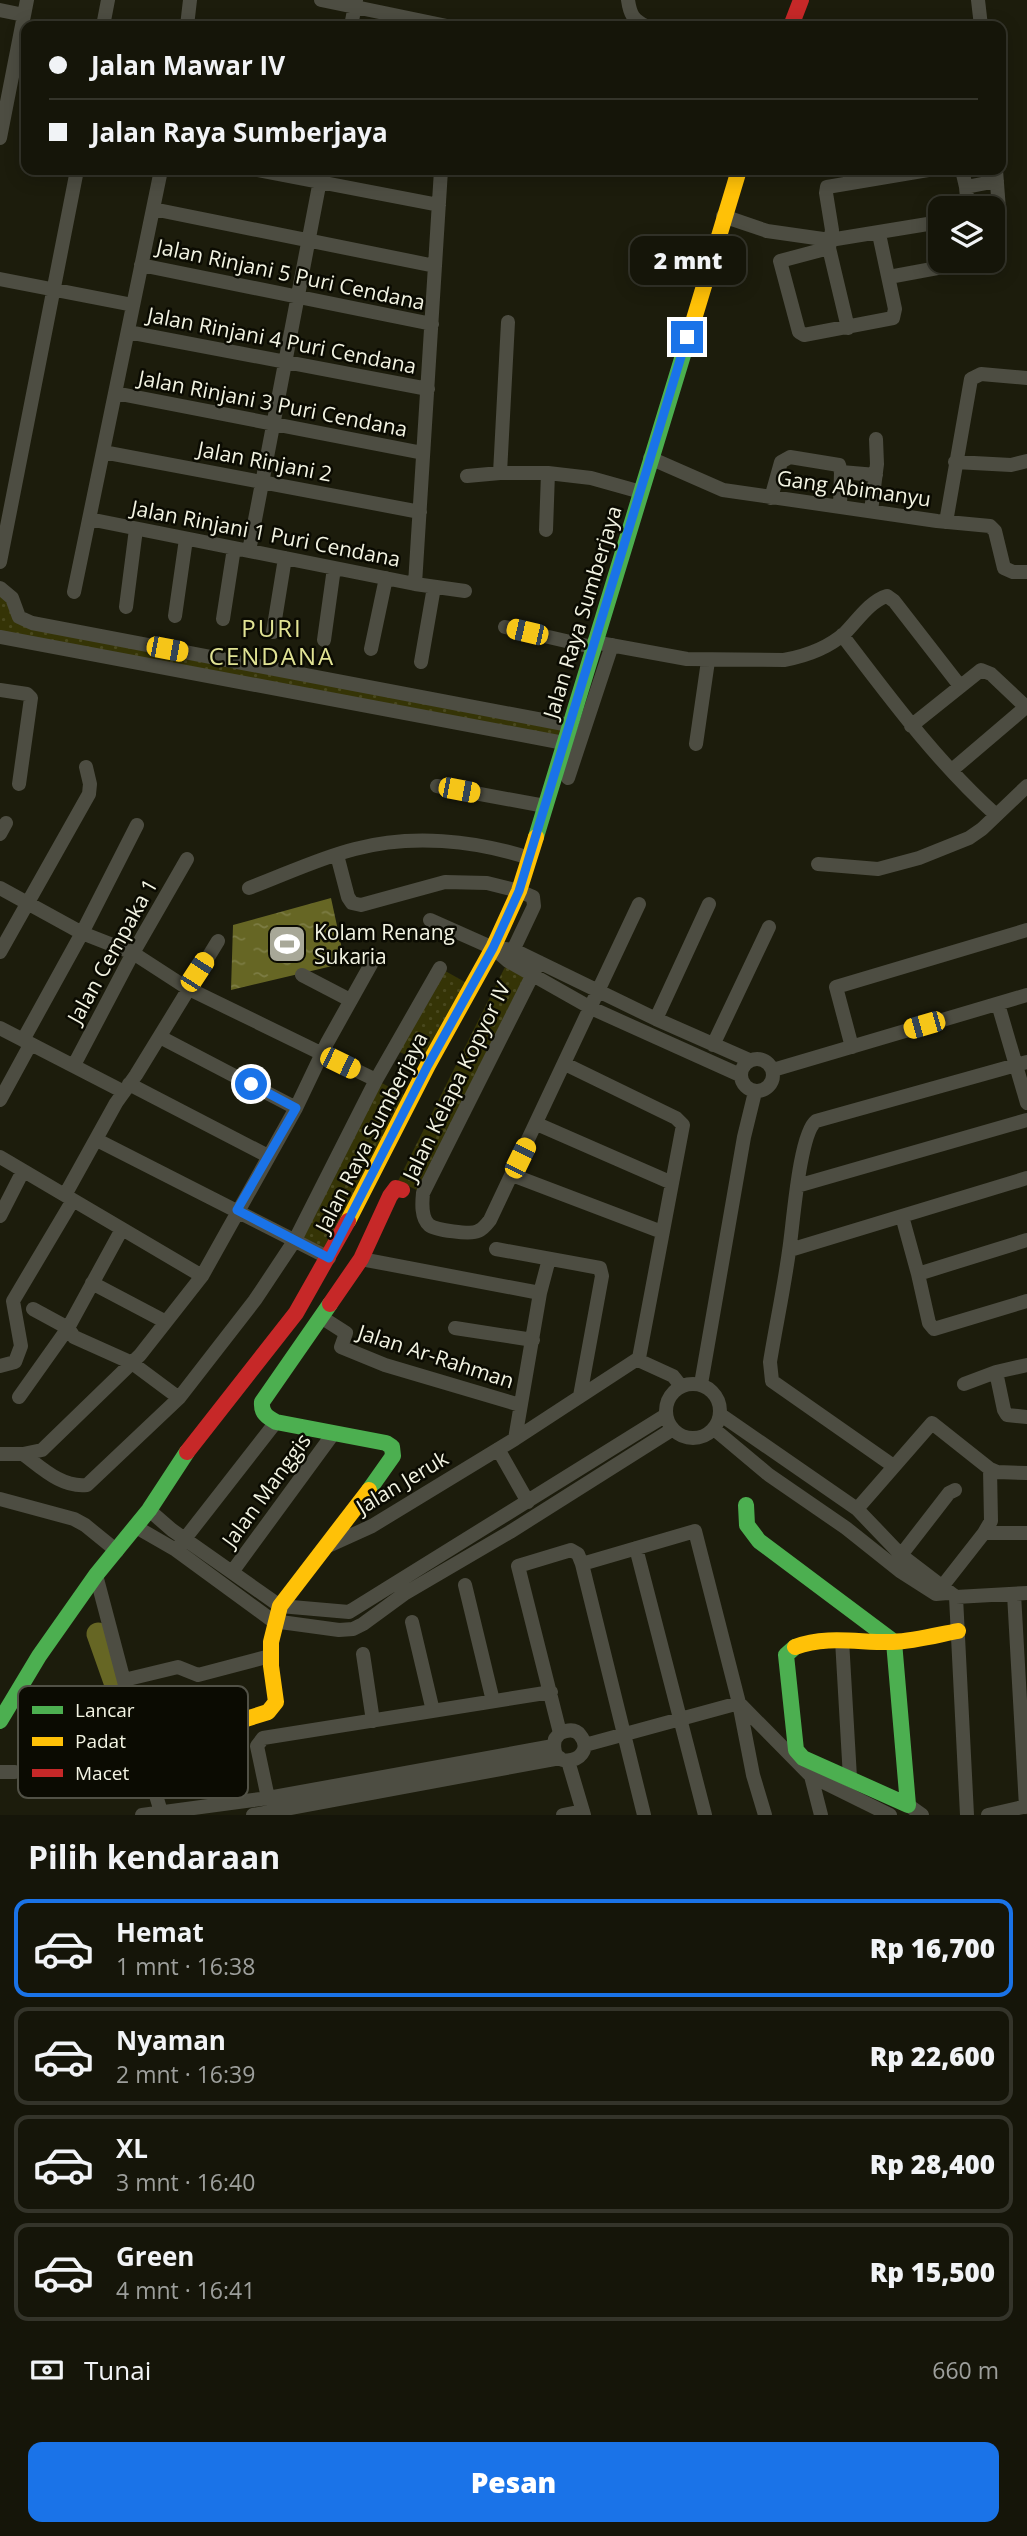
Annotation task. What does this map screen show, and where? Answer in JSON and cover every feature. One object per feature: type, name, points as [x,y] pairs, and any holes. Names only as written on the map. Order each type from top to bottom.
[{"type":"street","points":[[104,21],[108,0]]},
{"type":"street","points":[[188,21],[190,0]]},
{"type":"street","points":[[321,0],[355,3],[427,21]]},
{"type":"street","points":[[628,0],[630,13],[637,21]]},
{"type":"street","points":[[792,21],[801,0]]},
{"type":"street","points":[[978,0],[980,21]]},
{"type":"street","points":[[352,21],[355,3]]},
{"type":"street","points":[[0,10],[25,7],[7,67],[1,129]]},
{"type":"street","points":[[0,562],[76,175]]},
{"type":"street","points":[[74,592],[160,175]]},
{"type":"street","points":[[415,583],[442,175]]},
{"type":"street","name":"Jalan Raya Sumberjaya","points":[[21,1686],[96,1575],[149,1510],[193,1442],[296,1313],[329,1258],[428,1065],[493,948],[519,891],[737,175]]},
{"type":"street","points":[[848,328],[829,244],[832,230],[827,187],[898,175]]},
{"type":"street","points":[[963,175],[967,196]]},
{"type":"street","points":[[966,187],[996,175],[998,196]]},
{"type":"street","points":[[249,551],[321,176],[439,205]]},
{"type":"street","points":[[153,209],[435,266]]},
{"type":"street","points":[[723,216],[767,231],[829,244]]},
{"type":"street","points":[[879,234],[895,309],[893,318],[808,336],[799,332],[780,261],[829,244],[879,234],[928,224]]},
{"type":"street","name":"Jalan Rinjani 5 Puri Cendana","points":[[141,265],[432,324]]},
{"type":"street","points":[[889,277],[928,270]]},
{"type":"street","points":[[0,279],[133,305]]},
{"type":"street","points":[[500,474],[508,322]]},
{"type":"street","name":"Jalan Rinjani 4 Puri Cendana","points":[[128,332],[428,389]]},
{"type":"street","points":[[946,522],[971,379],[981,374],[1027,378]]},
{"type":"street","name":"Jalan Rinjani 3 Puri Cendana","points":[[115,393],[424,453]]},
{"type":"street","points":[[871,510],[876,475],[876,439]]},
{"type":"street","name":"Jalan Rinjani 2","points":[[103,452],[420,512]]},
{"type":"street","points":[[771,498],[780,462],[787,457],[836,464],[841,472],[840,507]]},
{"type":"street","name":"Gang Abimanyu","points":[[650,458],[723,491],[990,526],[995,531],[1004,568],[1013,572],[1027,572]]},
{"type":"street","points":[[955,462],[1011,466],[1027,461]]},
{"type":"street","points":[[546,530],[548,472]]},
{"type":"street","points":[[467,476],[548,472],[591,478],[641,492]]},
{"type":"street","points":[[841,472],[876,475]]},
{"type":"street","name":"Jalan Rinjani 1 Puri Cendana","points":[[89,520],[465,591]]},
{"type":"street","points":[[126,607],[136,529]]},
{"type":"street","points":[[175,616],[186,538]]},
{"type":"street","points":[[223,619],[234,548]]},
{"type":"street","points":[[273,632],[285,558]]},
{"type":"street","points":[[324,640],[334,568]]},
{"type":"street","points":[[371,649],[386,578]]},
{"type":"street","points":[[421,662],[434,587]]},
{"type":"street","points":[[0,588],[12,597],[19,617],[33,623],[569,725]]},
{"type":"street","points":[[505,627],[594,645],[612,645],[708,661],[770,662],[791,659],[819,649],[842,635],[878,600],[887,596],[894,601],[960,686]]},
{"type":"street","points":[[842,635],[911,726],[996,814]]},
{"type":"street","points":[[0,637],[564,743]]},
{"type":"street","points":[[568,778],[612,645]]},
{"type":"street","points":[[696,744],[708,661]]},
{"type":"street","points":[[911,726],[978,672],[985,670],[1027,708],[952,770]]},
{"type":"street","points":[[298,692],[302,674]]},
{"type":"street","points":[[0,690],[27,694],[31,698],[19,784]]},
{"type":"street","points":[[438,721],[442,700]]},
{"type":"street","points":[[0,953],[89,794],[86,767]]},
{"type":"street","points":[[437,786],[545,806]]},
{"type":"street","points":[[818,864],[878,869],[910,861],[969,838],[1027,786]]},
{"type":"street","points":[[1,1093],[137,825]]},
{"type":"street","points":[[249,888],[337,855],[380,843],[432,839],[529,858]]},
{"type":"street","points":[[337,855],[348,897],[352,903],[361,905],[444,882],[487,883],[533,897],[534,906],[511,956]]},
{"type":"street","name":"Jalan Cempaka 1","points":[[74,1065],[133,953],[187,859]]},
{"type":"street","points":[[0,888],[82,933],[133,953],[187,988],[376,1080]]},
{"type":"street","points":[[639,904],[512,1175],[662,1232]]},
{"type":"street","points":[[656,1019],[709,904]]},
{"type":"street","points":[[430,920],[536,968],[592,1008],[740,1075]]},
{"type":"street","points":[[713,1045],[769,927]]},
{"type":"street","points":[[852,1047],[836,987],[1027,930]]},
{"type":"street","points":[[0,1366],[15,1362],[20,1350],[7,1303],[69,1198],[97,1140],[127,1088],[218,941]]},
{"type":"street","points":[[0,1454],[23,1454],[42,1450],[132,1363],[202,1276],[296,1108],[350,1000],[375,957]]},
{"type":"street","points":[[23,1454],[58,1479],[77,1486],[87,1485],[179,1398],[255,1300],[295,1240],[376,1080],[440,968]]},
{"type":"street","points":[[536,968],[600,986],[656,1019],[749,1060]]},
{"type":"street","name":"Jalan Kelapa Kopyor IV","points":[[512,1175],[490,1220],[479,1231],[472,1233],[435,1228],[426,1221],[422,1206],[423,1194],[536,968]]},
{"type":"street","points":[[302,975],[350,1000]]},
{"type":"street","points":[[773,1070],[1027,995]]},
{"type":"street","points":[[998,1004],[1022,1064],[1027,1103]]},
{"type":"street","points":[[0,1028],[268,1156]]},
{"type":"street","points":[[160,1037],[296,1108]]},
{"type":"street","points":[[758,1058],[767,1062],[774,1075],[770,1086],[755,1092],[744,1086],[740,1075],[742,1066],[749,1060],[758,1058]]},
{"type":"street","points":[[892,1465],[772,1381],[770,1362],[790,1250],[797,1186],[809,1129],[816,1121],[1022,1064]]},
{"type":"street","points":[[565,1065],[681,1121],[683,1125],[640,1354],[673,1376],[681,1386]]},
{"type":"street","points":[[701,1384],[744,1136],[755,1092]]},
{"type":"street","points":[[797,1186],[1027,1120]]},
{"type":"street","points":[[537,1124],[672,1183]]},
{"type":"street","points":[[97,1140],[329,1258]]},
{"type":"street","points":[[0,1157],[202,1276]]},
{"type":"street","points":[[0,1216],[23,1171]]},
{"type":"street","points":[[790,1250],[1027,1178]]},
{"type":"street","points":[[248,1718],[272,1710],[276,1702],[270,1656],[273,1621],[280,1606],[360,1503],[393,1456],[394,1450],[386,1443],[276,1422],[261,1412],[262,1402],[362,1259],[390,1196],[396,1188],[402,1190]]},
{"type":"street","points":[[902,1216],[932,1327],[937,1329],[1027,1301]]},
{"type":"street","points":[[19,1397],[71,1332],[92,1283],[122,1229]]},
{"type":"street","points":[[918,1274],[1027,1240]]},
{"type":"street","points":[[496,1249],[598,1266],[602,1276],[580,1396]]},
{"type":"street","points":[[362,1259],[540,1293]]},
{"type":"street","points":[[514,1439],[540,1293],[549,1259]]},
{"type":"street","points":[[92,1283],[166,1322]]},
{"type":"street","points":[[33,1309],[132,1363],[179,1398]]},
{"type":"street","name":"Jalan Ar-Rahman","points":[[321,1317],[346,1333],[341,1347],[386,1365],[520,1405]]},
{"type":"street","points":[[455,1328],[533,1340]]},
{"type":"street","name":"Jalan Jeruk","points":[[326,1546],[372,1526],[498,1449],[640,1354]]},
{"type":"street","points":[[964,1384],[996,1372],[1027,1365]]},
{"type":"street","points":[[996,1372],[1007,1415],[1027,1417]]},
{"type":"street","points":[[701,1384],[717,1396],[721,1415],[714,1429],[708,1434],[693,1438],[673,1429],[666,1415],[667,1404],[671,1394],[681,1386],[701,1384]]},
{"type":"street","points":[[136,1527],[181,1544],[232,1572],[280,1606],[352,1611],[666,1415]]},
{"type":"street","points":[[721,1415],[857,1509],[901,1555],[946,1592],[958,1631],[967,1815]]},
{"type":"street","points":[[181,1544],[276,1422]]},
{"type":"street","points":[[857,1509],[892,1465],[932,1423],[990,1469],[1027,1474]]},
{"type":"street","points":[[149,1510],[181,1544],[273,1621],[339,1630],[359,1627],[404,1594],[510,1532],[673,1429]]},
{"type":"street","points":[[714,1429],[769,1475],[846,1528],[901,1571],[946,1592],[1020,1594],[1027,1807],[988,1815]]},
{"type":"street","name":"Jalan Manggis","points":[[232,1572],[333,1434]]},
{"type":"street","points":[[498,1449],[528,1502]]},
{"type":"street","points":[[946,1592],[991,1521],[990,1469]]},
{"type":"street","points":[[901,1555],[949,1493],[955,1490]]},
{"type":"street","points":[[0,1499],[74,1519],[117,1551]]},
{"type":"street","points":[[747,1505],[747,1525],[760,1541],[894,1642],[908,1805]]},
{"type":"street","points":[[582,1564],[695,1531],[739,1703],[753,1776],[765,1815]]},
{"type":"street","points":[[984,1533],[1027,1533]]},
{"type":"street","points":[[636,1548],[705,1815]]},
{"type":"street","points":[[564,1815],[583,1813],[560,1750],[551,1692],[519,1566],[571,1549],[578,1554],[582,1564],[644,1815]]},
{"type":"street","points":[[96,1575],[126,1686]]},
{"type":"street","points":[[465,1586],[493,1701]]},
{"type":"street","points":[[412,1622],[433,1711]]},
{"type":"street","points":[[922,1815],[908,1805],[803,1758],[796,1751],[786,1655],[790,1648],[798,1645],[842,1640],[894,1642],[958,1631]]},
{"type":"street","points":[[842,1640],[850,1778]]},
{"type":"street","points":[[363,1654],[373,1721]]},
{"type":"street","points":[[124,1680],[178,1667],[198,1675],[270,1656]]},
{"type":"street","name":"Jalan Raya Sumberjaya","points":[[0,1721],[18,1691]]},
{"type":"street","points":[[268,1798],[257,1746],[261,1740],[551,1692]]},
{"type":"street","points":[[585,1745],[739,1703]]},
{"type":"street","points":[[739,1703],[811,1776],[890,1815]]},
{"type":"street","points":[[253,1815],[384,1783],[560,1750],[577,1759],[583,1753],[585,1745],[582,1737],[576,1731],[568,1730],[560,1750]]},
{"type":"street","points":[[811,1776],[821,1815]]},
{"type":"street","points":[[142,1815],[268,1798],[302,1804]]},
{"type":"shaded area","points":[[0,588],[19,617],[569,725],[564,743],[0,636]]},
{"type":"shaded area","points":[[508,961],[532,975],[423,1193],[398,1181]]},
{"type":"shaded area","points":[[440,968],[472,986],[428,1065],[393,1049]]},
{"type":"shaded area","points":[[376,1080],[412,1099],[329,1258],[295,1240]]},
{"type":"water","name":"Kolam Renang Sukaria","points":[[331,898],[345,963],[231,990],[233,925]]},
{"type":"waterway","points":[[98,1634],[116,1686]]},
{"type":"traffic: fast","points":[[536,837],[691,329]]},
{"type":"traffic: fast","points":[[330,1304],[262,1402],[262,1409],[276,1422],[386,1443],[392,1447],[393,1456],[369,1490]]},
{"type":"traffic: fast","points":[[21,1686],[96,1575],[149,1510],[187,1452]]},
{"type":"traffic: fast","points":[[746,1505],[747,1525],[759,1541],[894,1642],[908,1805],[803,1758],[796,1750],[786,1655],[795,1647]]},
{"type":"traffic: fast","points":[[0,1721],[18,1691]]},
{"type":"traffic: slow","points":[[691,329],[737,175]]},
{"type":"traffic: slow","points":[[348,1221],[428,1065],[493,948],[519,891],[536,837]]},
{"type":"traffic: slow","points":[[248,1718],[268,1712],[276,1702],[271,1642],[280,1606],[369,1490]]},
{"type":"traffic: slow","points":[[795,1647],[831,1640],[901,1641],[958,1631]]},
{"type":"traffic: jam","points":[[793,21],[801,0]]},
{"type":"traffic: jam","points":[[330,1304],[361,1259],[390,1196],[396,1188],[402,1190]]},
{"type":"traffic: jam","points":[[187,1452],[296,1313],[348,1221]]},
{"type":"place","name":"Kolam Renang Sukaria","points":[[287,944]]},
{"type":"district","name":"PURI CENDANA","points":[[272,641]]},
{"type":"route","points":[[251,1084],[296,1108],[237,1210],[329,1258],[428,1065],[493,948],[519,891],[687,337]]}]
